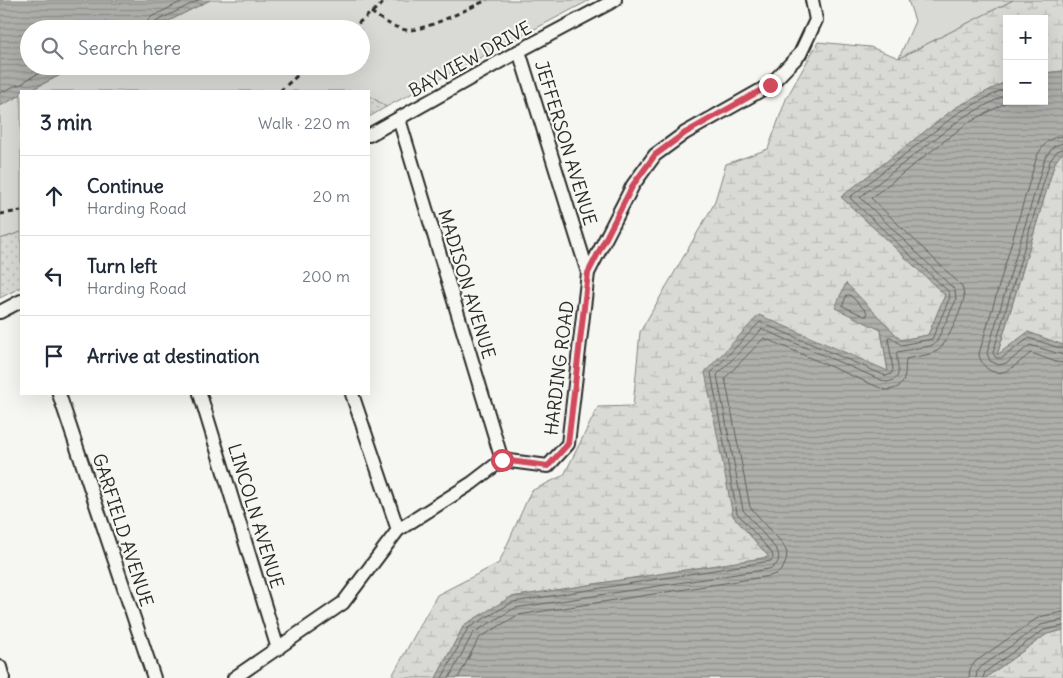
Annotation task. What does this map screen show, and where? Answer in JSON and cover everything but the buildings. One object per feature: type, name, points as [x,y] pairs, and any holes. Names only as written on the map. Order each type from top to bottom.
[{"type":"street","name":"BAYVIEW DRIVE","points":[[370,134],[615,0]]},
{"type":"street","name":"HARDING ROAD","points":[[502,460],[548,466],[568,444],[588,273],[633,185],[655,155],[685,133],[770,85],[800,54],[816,20],[812,0]]},
{"type":"street","name":"JEFFERSON AVENUE","points":[[519,51],[588,273]]},
{"type":"street","name":"MADISON AVENUE","points":[[399,119],[502,460]]},
{"type":"street","points":[[0,312],[20,302]]},
{"type":"street","name":"GARFIELD AVENUE","points":[[59,395],[154,678]]},
{"type":"street","name":"LINCOLN AVENUE","points":[[200,395],[278,649]]},
{"type":"street","points":[[352,395],[398,530]]},
{"type":"street","points":[[234,678],[343,603],[398,530],[472,483],[502,460]]},
{"type":"street","points":[[0,667],[3,678]]},
{"type":"path","points":[[362,20],[387,0]]},
{"type":"path","points":[[371,12],[387,24],[407,30],[425,26],[487,0]]},
{"type":"path","points":[[281,90],[298,75]]},
{"type":"path","points":[[0,214],[20,211]]},
{"type":"green space","points":[[210,0],[590,0],[386,107],[370,96],[370,90],[31,90],[60,75],[370,75],[370,20],[171,20]]},
{"type":"green space","points":[[908,0],[1013,0],[899,58],[915,21]]},
{"type":"green space","points":[[1013,0],[1063,0],[1063,71],[1048,73],[1048,15],[1003,15],[1003,83],[955,108],[841,197],[945,295],[928,335],[901,340],[846,284],[836,308],[881,330],[888,372],[759,316],[733,515],[769,557],[511,597],[464,625],[436,678],[391,678],[437,595],[499,563],[531,491],[564,475],[598,407],[633,406],[640,332],[714,204],[726,164],[768,149],[786,99],[818,42],[870,47],[899,58]]},
{"type":"green space","points":[[20,96],[20,232],[0,239],[0,106]]},
{"type":"green space","points":[[370,96],[386,107],[370,116]]},
{"type":"green space","points":[[1063,152],[1063,345],[1028,332],[997,356],[1055,162]]},
{"type":"green space","points":[[20,232],[20,288],[0,298],[0,239]]},
{"type":"green space","points":[[1063,630],[1063,678],[985,678],[1047,634]]},
{"type":"water","points":[[0,0],[210,0],[171,20],[20,20],[20,75],[60,75],[31,90],[20,90],[20,96],[0,106]]},
{"type":"water","points":[[1063,71],[1063,152],[1055,162],[997,355],[1028,332],[1063,345],[1063,630],[1047,634],[985,678],[436,678],[464,625],[511,597],[769,557],[733,516],[705,372],[759,315],[888,371],[881,330],[835,308],[846,283],[901,340],[928,335],[945,295],[841,197],[955,108],[1003,83],[1003,105],[1048,105],[1048,73]]},
{"type":"route","points":[[502,460],[548,466],[568,444],[588,273],[633,185],[655,155],[685,133],[770,85]]}]
